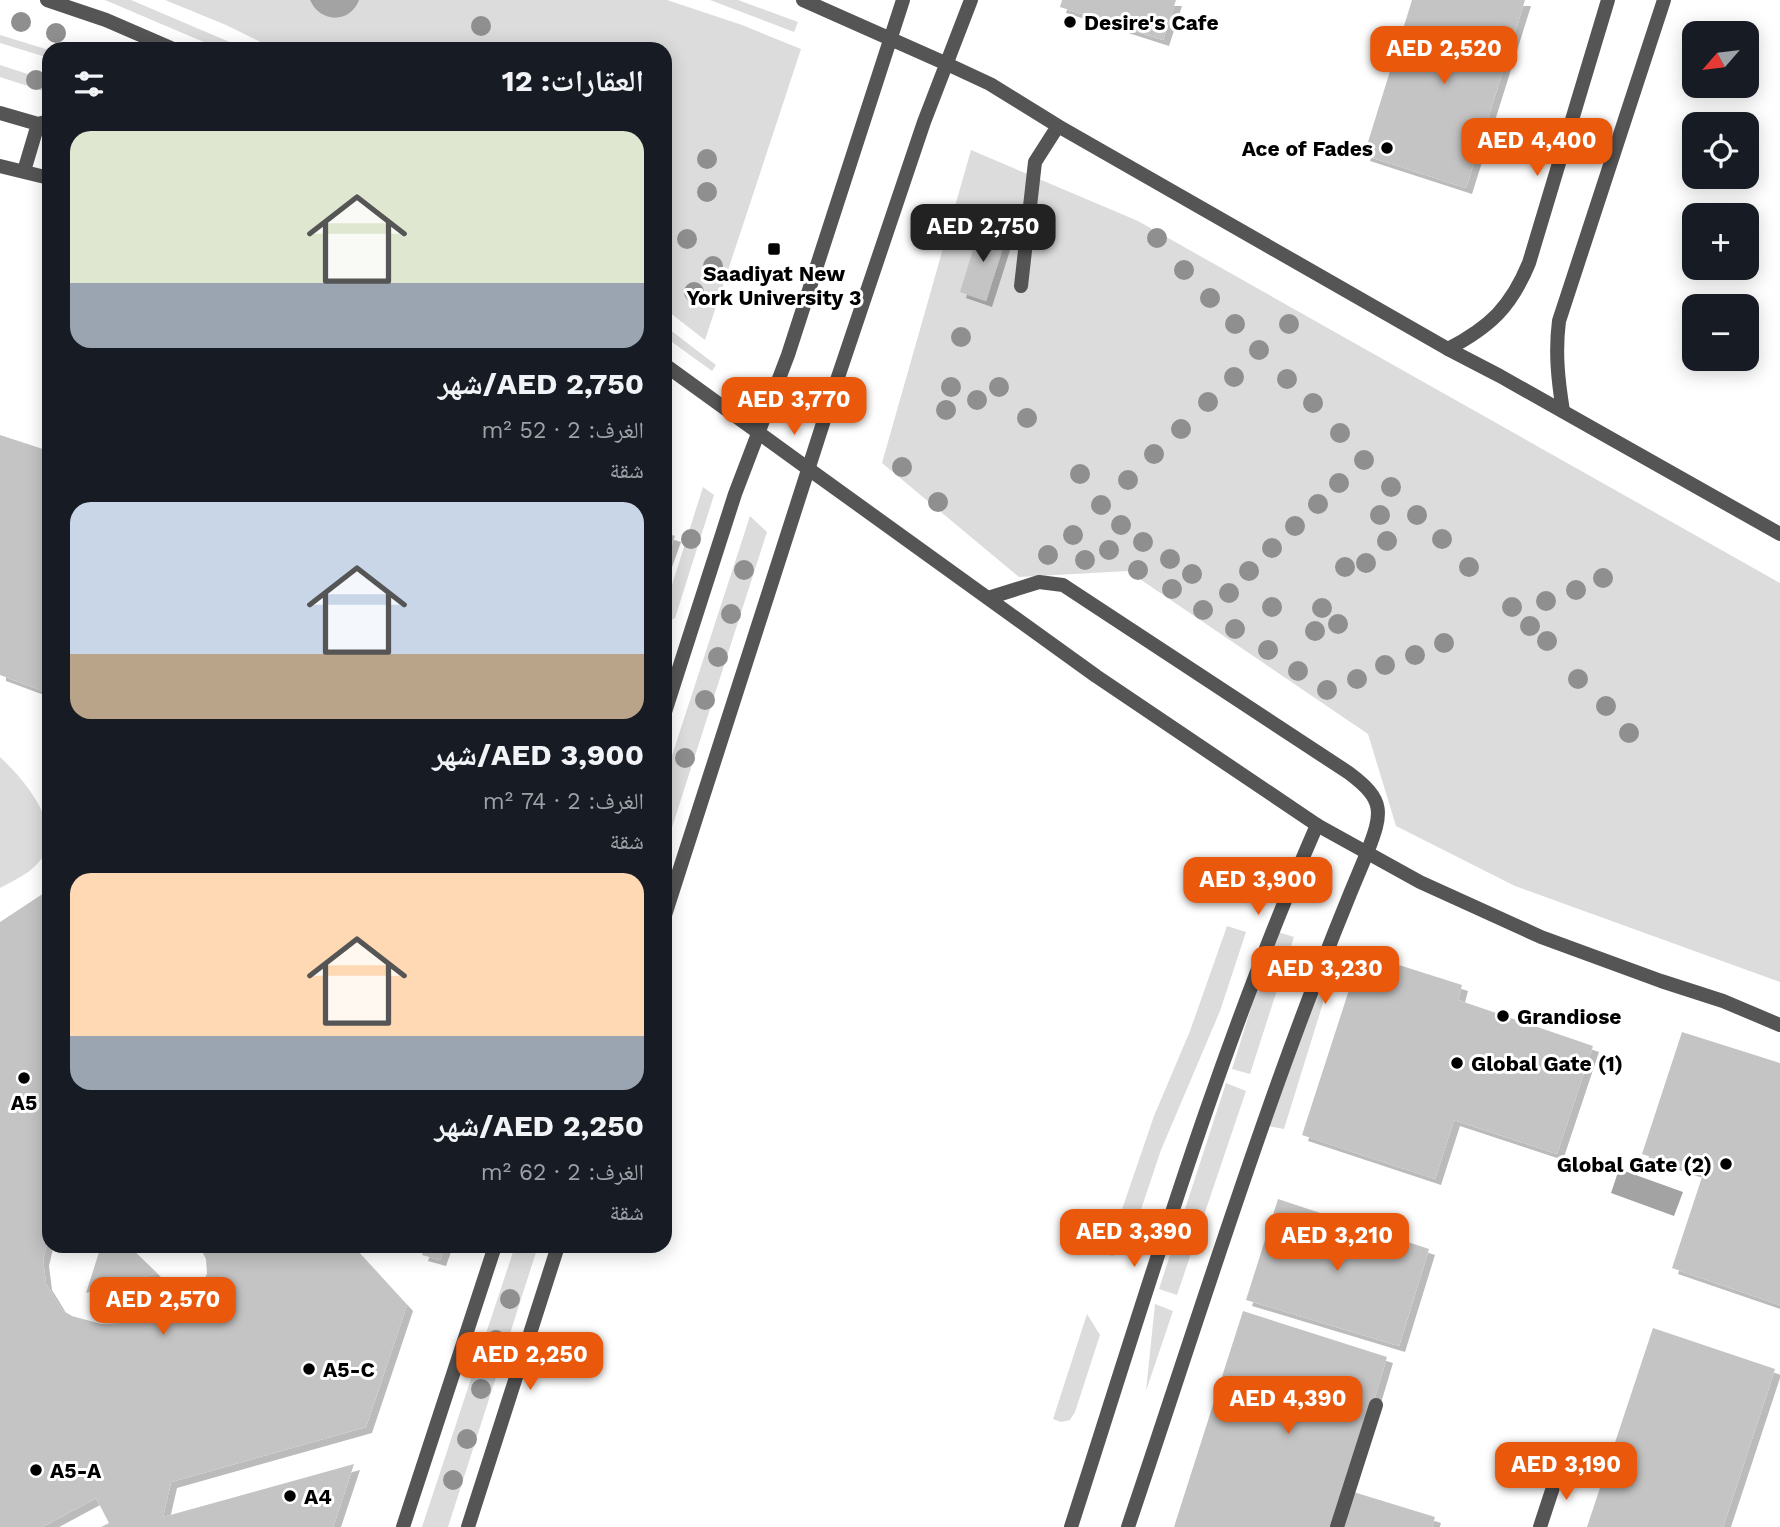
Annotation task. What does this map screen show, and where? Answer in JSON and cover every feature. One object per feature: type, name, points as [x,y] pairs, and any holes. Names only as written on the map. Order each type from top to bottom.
[{"type":"street","points":[[47,0],[106,20],[157,42]]},
{"type":"street","points":[[803,0],[990,84],[1058,126],[1448,349],[1780,534]]},
{"type":"street","points":[[672,690],[735,494],[788,355],[903,0]]},
{"type":"street","points":[[672,893],[834,389],[924,122],[971,0]]},
{"type":"street","points":[[1448,349],[1493,320],[1510,301],[1530,263],[1608,0]]},
{"type":"street","points":[[1563,411],[1556,369],[1559,321],[1664,0]]},
{"type":"street","points":[[0,113],[42,122]]},
{"type":"street","points":[[1021,286],[1035,162],[1058,126]]},
{"type":"street","points":[[24,172],[42,127]]},
{"type":"street","points":[[0,166],[42,176]]},
{"type":"street","points":[[672,370],[1096,676],[1317,825],[1432,888],[1541,937],[1723,1001],[1780,1025]]},
{"type":"street","points":[[988,598],[1039,582],[1063,585],[1349,773],[1367,786],[1376,798],[1378,826],[1311,993],[1128,1527]]},
{"type":"street","points":[[1071,1527],[1165,1227],[1227,1049],[1275,922],[1317,825]]},
{"type":"street","points":[[404,1527],[493,1253]]},
{"type":"street","points":[[468,1527],[556,1253]]},
{"type":"street","points":[[1337,1527],[1376,1405]]},
{"type":"street","points":[[1540,1527],[1560,1466]]},
{"type":"street","points":[[1078,1527],[1081,1496]]},
{"type":"shaded area","points":[[105,0],[131,0],[230,42],[204,42]]},
{"type":"shaded area","points":[[165,0],[667,0],[742,25],[801,49],[705,340],[672,314],[672,42],[261,42]]},
{"type":"shaded area","points":[[310,0],[359,0],[349,13],[335,18],[321,13]]},
{"type":"shaded area","points":[[710,0],[738,0],[798,22],[794,32]]},
{"type":"shaded area","points":[[0,35],[42,48],[42,56],[0,43]]},
{"type":"shaded area","points":[[0,65],[42,79],[42,91],[0,77]]},
{"type":"shaded area","points":[[971,150],[1138,221],[1780,583],[1780,982],[1515,886],[1396,826],[1368,734],[1128,571],[1019,577],[882,463]]},
{"type":"shaded area","points":[[672,331],[716,365],[712,371],[672,342]]},
{"type":"shaded area","points":[[703,487],[714,495],[675,618],[672,620],[672,585]]},
{"type":"shaded area","points":[[750,516],[767,532],[672,827],[672,756]]},
{"type":"shaded area","points":[[0,757],[22,780],[41,810],[42,857],[33,868],[0,888]]},
{"type":"shaded area","points":[[1227,926],[1246,932],[1220,1011],[1161,1150],[1128,1248],[1112,1256],[1107,1253],[1154,1116],[1190,1031]]},
{"type":"shaded area","points":[[1275,931],[1294,937],[1250,1074],[1232,1069]]},
{"type":"shaded area","points":[[1318,956],[1336,961],[1284,1129],[1268,1126]]},
{"type":"shaded area","points":[[1226,1083],[1246,1091],[1177,1295],[1159,1289]]},
{"type":"shaded area","points":[[1619,1169],[1683,1192],[1674,1216],[1611,1193]]},
{"type":"shaded area","points":[[513,1253],[536,1253],[448,1527],[422,1527]]},
{"type":"shaded area","points":[[1155,1304],[1173,1311],[1146,1391]]},
{"type":"shaded area","points":[[1087,1314],[1100,1335],[1075,1412],[1070,1420],[1061,1422],[1053,1419]]},
{"type":"building","points":[[1062,0],[1176,0],[1163,40],[1060,7]]},
{"type":"building","points":[[1412,0],[1525,0],[1466,188],[1364,155]]},
{"type":"building","points":[[980,227],[1007,235],[986,301],[960,292]]},
{"type":"building","points":[[0,435],[42,449],[42,690],[0,675]]},
{"type":"building","name":"A5","points":[[42,894],[42,1253],[45,1253],[46,1284],[62,1310],[72,1316],[101,1324],[142,1320],[164,1313],[197,1293],[207,1274],[203,1253],[359,1253],[407,1305],[366,1427],[171,1482],[163,1517],[354,1464],[333,1527],[101,1527],[109,1523],[96,1498],[42,1527],[0,1527],[0,922]]},
{"type":"building","name":"Global Gate (1)","points":[[1361,953],[1462,985],[1458,1000],[1593,1046],[1557,1154],[1454,1120],[1435,1179],[1302,1135]]},
{"type":"building","name":"Global Gate (2)","points":[[1682,1032],[1780,1063],[1780,1305],[1672,1268],[1703,1174],[1642,1154]]},
{"type":"building","points":[[1278,1199],[1429,1249],[1399,1346],[1246,1300]]},
{"type":"building","points":[[99,1253],[136,1253],[157,1273],[86,1293]]},
{"type":"building","points":[[423,1253],[442,1253],[440,1260],[422,1255]]},
{"type":"building","points":[[1243,1311],[1387,1357],[1347,1490],[1435,1517],[1432,1527],[1174,1527]]},
{"type":"building","points":[[1653,1328],[1775,1369],[1723,1527],[1587,1527]]},
{"type":"place","name":"Desire's Cafe","points":[[1070,22]]},
{"type":"place","name":"Ace of Fades","points":[[1387,148]]},
{"type":"place","name":"Saadiyat New York University 3","points":[[774,249]]},
{"type":"place","name":"Grandiose","points":[[1503,1016]]},
{"type":"place","name":"Global Gate (1)","points":[[1457,1063]]},
{"type":"place","name":"A5","points":[[24,1078]]},
{"type":"place","name":"Global Gate (2)","points":[[1726,1164]]},
{"type":"place","name":"A5-C","points":[[309,1369]]},
{"type":"place","name":"A5-A","points":[[36,1470]]},
{"type":"place","name":"A4","points":[[290,1496]]}]
